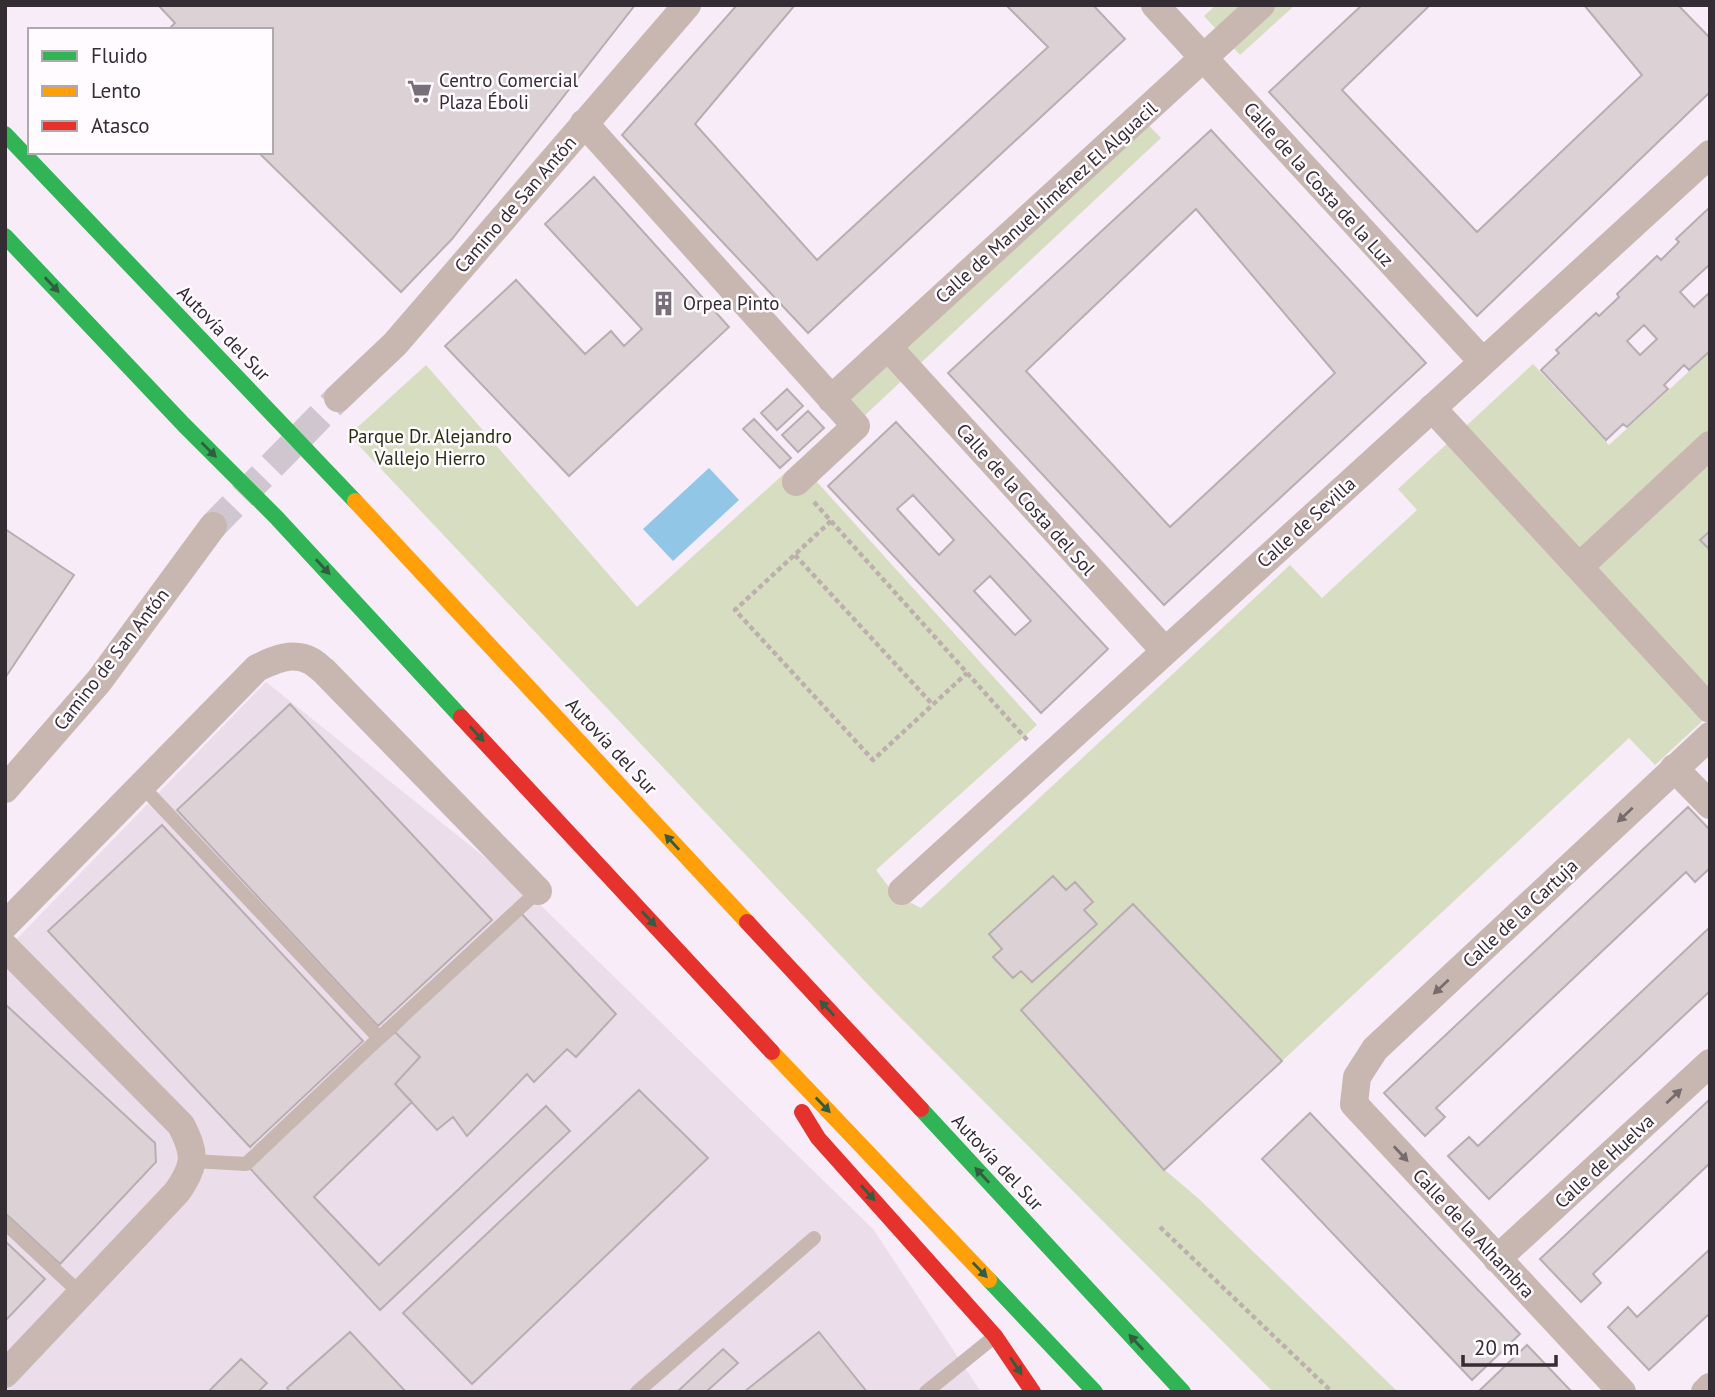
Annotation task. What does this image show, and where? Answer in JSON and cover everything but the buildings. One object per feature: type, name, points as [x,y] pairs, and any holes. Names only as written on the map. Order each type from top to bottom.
[{"type":"highway","name":"Autovía del Sur","points":[[5,134],[373,519],[1183,1392]]},
{"type":"highway","points":[[5,236],[184,425],[276,517],[759,1038],[1095,1392]]},
{"type":"highway","points":[[759,1038],[818,1138],[995,1336],[1033,1392]]},
{"type":"street","name":"Camino de San Antón","points":[[338,398],[395,344],[687,5]]},
{"type":"street","name":"Calle de la Costa de la Luz","points":[[1155,5],[1483,362]]},
{"type":"street","name":"Calle de Manuel Jiménez El Alguacil","points":[[831,399],[1261,5]]},
{"type":"street","points":[[584,124],[856,426],[796,482]]},
{"type":"street","name":"Calle de Sevilla","points":[[902,891],[1710,154]]},
{"type":"street","name":"Calle de la Costa del Sol","points":[[888,347],[1165,651]]},
{"type":"street","points":[[1432,408],[1710,709]]},
{"type":"street","points":[[1579,567],[1710,445]]},
{"type":"street","name":"Camino de San Antón","points":[[5,789],[99,681],[213,526]]},
{"type":"street","points":[[5,925],[257,668],[275,659],[293,656],[309,660],[324,671],[538,891]]},
{"type":"street","name":"Calle de la Cartuja","points":[[1354,1104],[1357,1077],[1375,1049],[1710,736]]},
{"type":"street","points":[[1674,768],[1710,805]]},
{"type":"street","points":[[5,947],[181,1125],[190,1142],[193,1161],[188,1177],[177,1192],[5,1374]]},
{"type":"street","name":"Calle de Huelva","points":[[1497,1259],[1710,1063]]},
{"type":"street","name":"Calle de la Alhambra","points":[[1354,1104],[1622,1392]]},
{"type":"street","points":[[1704,1392],[1710,1387]]},
{"type":"lane","points":[[142,786],[379,1038]]},
{"type":"lane","points":[[193,1161],[246,1164],[538,891]]},
{"type":"lane","points":[[5,1223],[81,1294]]},
{"type":"lane","points":[[637,1392],[814,1238]]},
{"type":"lane","points":[[926,1392],[995,1336]]},
{"type":"path","points":[[796,482],[1045,760]]},
{"type":"path","points":[[831,521],[735,610],[873,760],[967,673]]},
{"type":"path","points":[[795,555],[933,705]]},
{"type":"path","points":[[1160,1227],[1332,1392]]},
{"type":"shaded area","points":[[266,682],[523,888],[873,1229],[981,1392],[5,1392],[5,951]]},
{"type":"green space","points":[[1216,5],[1295,5],[1240,55],[1204,16]]},
{"type":"green space","points":[[1130,106],[1161,138],[863,417],[832,384]]},
{"type":"green space","name":"Parque Dr. Alejandro Vallejo Hierro","points":[[1710,352],[1710,531],[1700,540],[1710,550],[1710,714],[1655,765],[1629,738],[1165,1170],[1199,1199],[1398,1392],[1273,1392],[877,994],[349,435],[426,365],[637,607],[798,461],[1037,725],[876,870],[895,895],[921,908],[1290,565],[1322,598],[1417,510],[1398,489],[1533,364],[1609,445]]},
{"type":"water","points":[[709,468],[739,500],[673,561],[643,529]]},
{"type":"tunnel","points":[[213,526],[338,398]]},
{"type":"traffic: fast","points":[[5,134],[355,501]]},
{"type":"traffic: fast","points":[[5,236],[184,425],[276,517],[461,717]]},
{"type":"traffic: fast","points":[[921,1109],[1183,1392]]},
{"type":"traffic: fast","points":[[989,1280],[1095,1392]]},
{"type":"traffic: slow","points":[[355,501],[747,922]]},
{"type":"traffic: slow","points":[[772,1052],[989,1280]]},
{"type":"traffic: jam","points":[[461,717],[772,1052]]},
{"type":"traffic: jam","points":[[747,922],[921,1109]]},
{"type":"traffic: jam","points":[[802,1112],[818,1138],[995,1336],[1033,1392]]},
{"type":"place","name":"Centro Comercial Plaza Éboli","points":[[419,91]]},
{"type":"place","name":"Orpea Pinto","points":[[663,303]]}]
